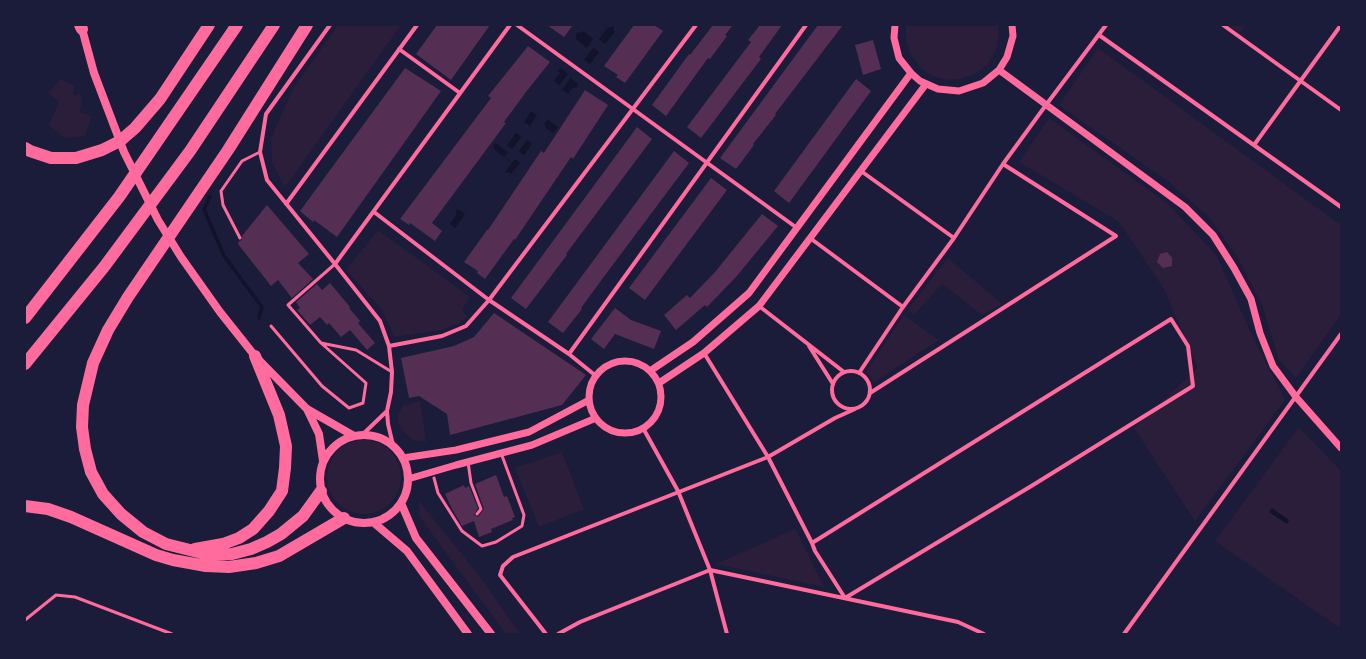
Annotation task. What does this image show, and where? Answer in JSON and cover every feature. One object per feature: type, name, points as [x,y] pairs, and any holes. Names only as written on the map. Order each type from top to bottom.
[{"type":"highway","points":[[25,148],[51,158],[76,158],[102,150],[120,141],[135,128],[160,99],[209,25]]},
{"type":"highway","points":[[25,318],[119,198],[237,25]]},
{"type":"highway","points":[[25,364],[104,266],[190,151],[274,25]]},
{"type":"highway","points":[[307,25],[228,150],[128,297],[108,330],[93,363],[83,405],[82,427],[85,449],[91,472],[103,494],[121,514],[143,532],[166,544],[210,555],[232,554],[267,542],[281,534],[303,516],[322,491]]},
{"type":"highway","points":[[190,550],[223,544],[239,538],[253,529],[269,511],[282,490],[286,446],[279,415],[255,356]]},
{"type":"highway","points":[[25,506],[48,509],[71,516],[156,554],[173,560],[206,566],[229,567],[256,563],[278,556],[344,518]]},
{"type":"main road","points":[[81,26],[94,72],[124,152],[158,220],[181,256],[220,312],[255,356],[307,409],[354,436]]},
{"type":"main road","points":[[307,409],[318,434],[323,461]]},
{"type":"main road","points":[[363,434],[374,435],[384,439],[393,446],[403,458],[407,468],[408,479],[406,492],[401,503],[389,515],[373,522],[355,522],[334,512],[326,502],[320,481],[320,471],[323,461],[331,450],[341,441],[363,434]]},
{"type":"main road","points":[[401,503],[416,538],[491,634]]},
{"type":"main road","points":[[373,522],[407,551],[468,634]]},
{"type":"street","points":[[330,25],[266,114],[260,152],[267,180],[380,321],[389,346],[392,372],[391,392],[387,411],[388,424],[393,446]]},
{"type":"street","points":[[286,204],[417,25]]},
{"type":"street","points":[[335,264],[510,25]]},
{"type":"street","points":[[517,25],[797,228]]},
{"type":"street","points":[[389,346],[442,336],[466,326],[489,300],[696,25]]},
{"type":"street","points":[[569,354],[806,25]]},
{"type":"street","points":[[895,25],[894,38],[899,58],[911,74],[920,81],[938,89],[959,91],[983,83],[999,70],[1007,57],[1013,36],[1012,25]]},
{"type":"street","points":[[859,373],[903,308],[954,238],[1003,164],[1106,25]]},
{"type":"street","points":[[1223,25],[1341,110]]},
{"type":"street","points":[[1254,145],[1340,26]]},
{"type":"street","points":[[1098,35],[1341,207]]},
{"type":"street","points":[[399,49],[460,93]]},
{"type":"street","points":[[999,70],[1185,207],[1213,235],[1234,268],[1251,299],[1260,334],[1273,366],[1296,397],[1341,448]]},
{"type":"street","points":[[650,371],[693,342],[749,293],[911,74]]},
{"type":"street","points":[[658,384],[704,353],[759,306],[926,84]]},
{"type":"street","points":[[546,634],[500,575],[503,566],[514,557],[768,457],[835,418],[865,403],[870,392],[1116,236],[1003,164]]},
{"type":"street","points":[[860,170],[954,238]]},
{"type":"street","points":[[374,212],[489,300],[569,354],[596,376]]},
{"type":"street","points":[[809,238],[903,308]]},
{"type":"street","points":[[759,306],[844,372]]},
{"type":"street","points":[[812,543],[1171,319],[1188,346],[1194,386],[845,598]]},
{"type":"street","points":[[1124,634],[1340,337]]},
{"type":"street","points":[[806,343],[833,384]]},
{"type":"street","points":[[704,353],[768,457],[812,543],[845,598]]},
{"type":"street","points":[[625,361],[638,363],[650,371],[658,384],[661,394],[660,407],[653,420],[643,428],[632,432],[620,432],[610,430],[596,418],[592,412],[589,400],[590,388],[596,376],[610,364],[625,361]]},
{"type":"street","points":[[855,409],[843,408],[832,395],[833,384],[839,375],[849,371],[859,373],[868,381],[870,392]]},
{"type":"street","points":[[403,458],[456,450],[529,432],[589,400]]},
{"type":"street","points":[[363,434],[387,411]]},
{"type":"street","points":[[408,479],[532,445],[596,418]]},
{"type":"street","points":[[643,428],[678,492],[710,570],[727,634]]},
{"type":"street","points":[[558,634],[580,622],[710,570],[958,622],[984,634]]},
{"type":"lane","points":[[240,238],[223,205],[220,191],[242,161],[260,152]]},
{"type":"lane","points":[[271,326],[322,386],[349,408],[363,403],[366,383],[321,343],[288,305],[335,264]]},
{"type":"lane","points":[[321,343],[356,350],[392,372]]},
{"type":"lane","points":[[434,478],[438,493],[462,531],[482,546],[496,542],[522,526],[524,516],[501,453]]},
{"type":"lane","points":[[468,462],[471,483],[481,509],[477,514]]},
{"type":"lane","points":[[25,620],[56,595],[75,597],[172,634]]},
{"type":"shaded area","points":[[338,25],[401,25],[285,187],[272,163],[271,138],[293,89]]},
{"type":"shaded area","points":[[906,25],[998,25],[999,34],[996,50],[988,64],[975,74],[961,79],[947,80],[932,76],[920,67],[911,55],[906,41]]},
{"type":"shaded area","points":[[1228,25],[1246,25],[1240,33]]},
{"type":"shaded area","points":[[612,26],[614,27],[613,30],[615,31],[605,44],[599,39],[608,27],[609,28]]},
{"type":"shaded area","points":[[583,31],[593,39],[587,48],[576,39],[576,34]]},
{"type":"shaded area","points":[[593,48],[599,52],[590,64],[584,60]]},
{"type":"shaded area","points":[[1098,48],[1341,225],[1341,314],[1296,378],[1279,360],[1262,305],[1238,258],[1209,217],[1170,183],[1059,105]]},
{"type":"shaded area","points":[[559,69],[562,69],[568,74],[559,85],[554,81],[560,73],[558,71]]},
{"type":"shaded area","points":[[570,78],[577,83],[578,86],[576,88],[573,87],[568,94],[562,90]]},
{"type":"shaded area","points":[[61,79],[74,86],[73,95],[81,94],[82,103],[79,112],[92,116],[85,136],[65,138],[49,125],[59,102],[48,93]]},
{"type":"shaded area","points":[[531,111],[537,115],[530,126],[524,122]]},
{"type":"shaded area","points":[[1049,118],[1168,204],[1217,256],[1250,331],[1285,400],[1195,521],[1134,428],[1198,368],[1164,289],[1119,222],[1019,162]]},
{"type":"shaded area","points":[[548,120],[558,127],[553,133],[545,127],[546,125],[544,124]]},
{"type":"shaded area","points":[[516,133],[521,137],[512,149],[507,145]]},
{"type":"shaded area","points":[[527,140],[532,144],[524,155],[519,151]]},
{"type":"shaded area","points":[[496,143],[508,153],[504,157],[494,149],[495,147],[493,146]]},
{"type":"shaded area","points":[[515,159],[520,163],[511,174],[505,172]]},
{"type":"shaded area","points":[[458,209],[465,214],[455,228],[450,224],[457,214],[455,212]]},
{"type":"shaded area","points":[[378,230],[470,297],[462,309],[467,317],[459,323],[442,330],[394,337],[383,311],[346,270]]},
{"type":"shaded area","points":[[948,258],[1002,304],[982,315],[942,284],[914,315],[908,309]]},
{"type":"shaded area","points":[[904,315],[939,340],[874,382],[866,372]]},
{"type":"shaded area","points":[[420,401],[426,442],[413,440],[398,424],[398,415],[403,405]]},
{"type":"shaded area","points":[[1299,427],[1341,471],[1341,629],[1215,541]]},
{"type":"shaded area","points":[[357,440],[371,440],[385,446],[395,456],[401,470],[401,484],[395,498],[385,508],[371,514],[357,514],[343,508],[333,498],[327,484],[327,470],[333,456],[343,446]]},
{"type":"shaded area","points":[[562,452],[584,509],[539,527],[515,468]]},
{"type":"shaded area","points":[[419,501],[478,574],[520,634],[506,634],[419,516]]},
{"type":"shaded area","points":[[1272,508],[1289,520],[1287,524],[1269,512]]},
{"type":"shaded area","points":[[795,529],[824,587],[716,564]]},
{"type":"building","points":[[437,25],[490,25],[451,80],[416,54]]},
{"type":"building","points":[[547,25],[573,25],[564,37]]},
{"type":"building","points":[[634,25],[654,25],[663,31],[625,83],[616,77],[618,75],[604,66]]},
{"type":"building","points":[[713,25],[733,25],[725,35],[727,36],[710,59],[708,58],[666,116],[652,105],[689,54],[690,55]]},
{"type":"building","points":[[760,25],[782,25],[759,57],[761,59],[701,138],[687,127],[751,42],[748,40]]},
{"type":"building","points":[[818,25],[843,25],[775,114],[776,115],[753,144],[754,145],[736,169],[720,158]]},
{"type":"building","points":[[873,40],[881,69],[863,75],[855,45]]},
{"type":"building","points":[[528,46],[550,62],[504,122],[506,123],[432,223],[442,231],[435,241],[410,223],[409,225],[400,219],[491,98],[488,96]]},
{"type":"building","points":[[405,68],[441,91],[337,237],[314,220],[313,222],[300,211]]},
{"type":"building","points":[[856,79],[871,91],[789,203],[774,191]]},
{"type":"building","points":[[585,90],[608,105],[573,159],[571,157],[515,240],[514,239],[485,279],[477,273],[478,271],[464,262],[488,230],[541,151],[544,153]]},
{"type":"building","points":[[637,127],[652,139],[526,309],[511,298]]},
{"type":"building","points":[[674,151],[689,163],[563,333],[548,322]]},
{"type":"building","points":[[711,178],[727,190],[645,300],[629,288]]},
{"type":"building","points":[[267,205],[309,254],[298,263],[313,279],[292,298],[278,280],[271,286],[238,244],[239,241],[242,240],[242,236]]},
{"type":"building","points":[[762,214],[778,226],[736,277],[707,307],[705,305],[676,330],[664,315],[687,295],[690,298],[715,272]]},
{"type":"building","points":[[1167,252],[1172,258],[1172,266],[1163,268],[1157,262],[1160,254]]},
{"type":"building","points":[[330,283],[360,321],[358,323],[375,343],[367,350],[350,330],[341,337],[329,323],[327,325],[320,317],[310,325],[297,310],[300,308],[296,302],[317,284],[322,290]]},
{"type":"building","points":[[615,308],[631,320],[661,331],[654,349],[615,334],[604,349],[591,339]]},
{"type":"building","points":[[494,313],[586,375],[562,405],[450,435],[447,414],[419,396],[409,398],[401,358],[454,346],[474,337]]},
{"type":"building","points":[[496,475],[504,497],[507,496],[515,517],[512,518],[513,520],[491,529],[492,532],[479,537],[474,521],[462,526],[445,494],[464,485],[465,488],[469,486],[478,508],[474,515],[478,517],[484,509],[475,484]]},
{"type":"waterway","points":[[210,197],[204,209],[224,256],[262,307],[259,318]]}]
